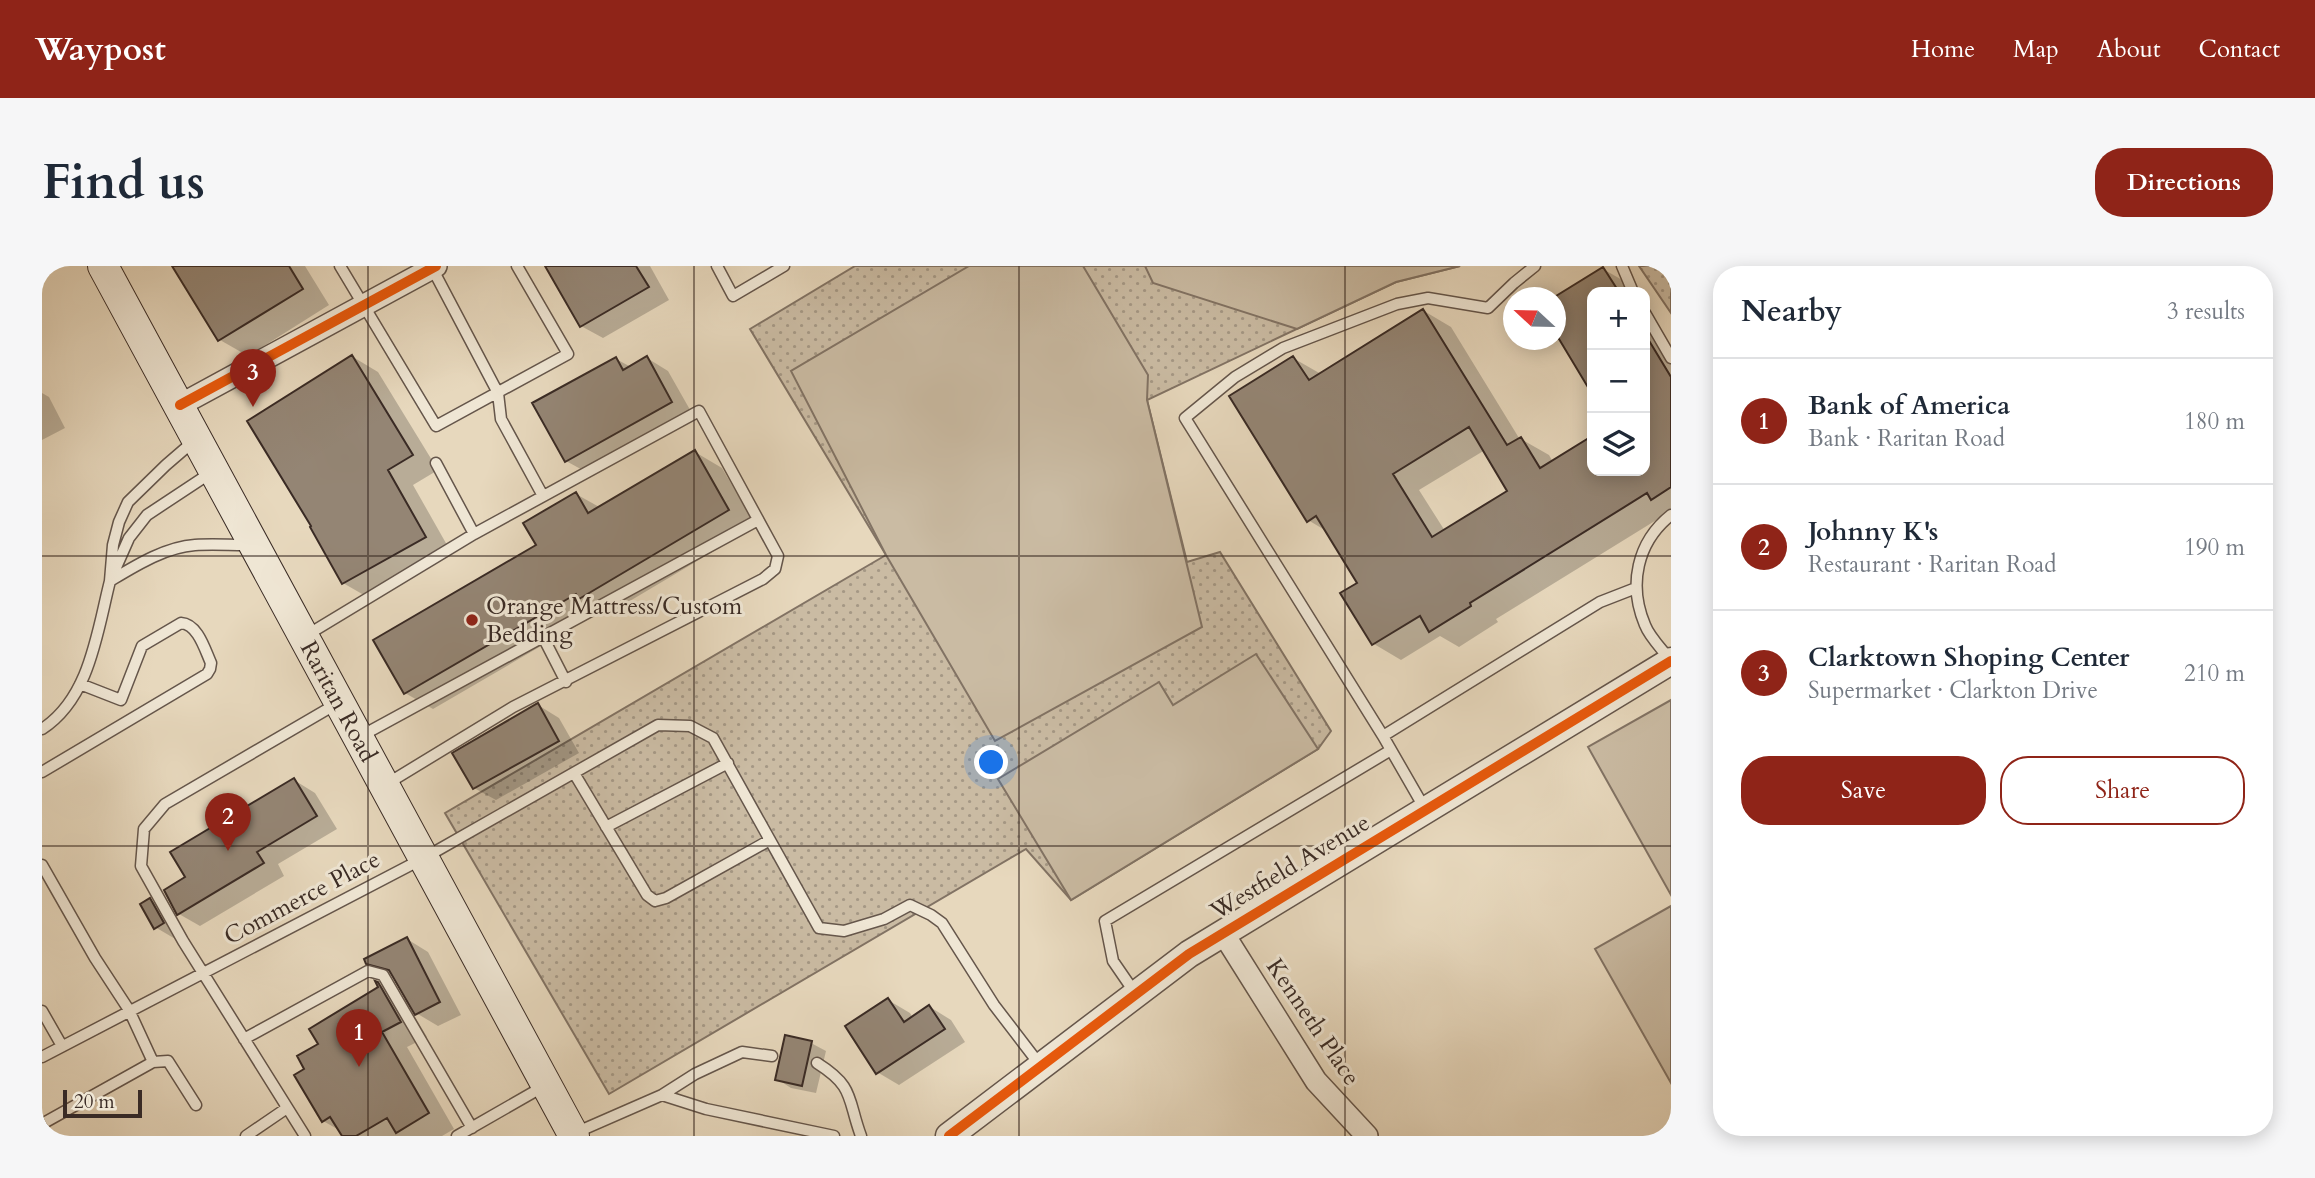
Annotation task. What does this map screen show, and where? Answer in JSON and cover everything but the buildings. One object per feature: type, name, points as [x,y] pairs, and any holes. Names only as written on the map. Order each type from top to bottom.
[{"type":"main road","name":"Raritan Road","points":[[103,266],[573,1135]]},
{"type":"street","points":[[180,405],[433,267]]},
{"type":"street","name":"Westfield Avenue","points":[[949,1136],[1189,954],[1671,661]]},
{"type":"street","name":"Kenneth Place","points":[[1223,933],[1316,1081],[1367,1136]]},
{"type":"lane","points":[[340,266],[436,426],[568,354],[517,266]]},
{"type":"lane","points":[[717,266],[733,296],[784,266]]},
{"type":"lane","points":[[1426,810],[1185,418],[1235,377],[1283,348],[1397,304],[1428,298],[1488,308],[1535,266]]},
{"type":"lane","points":[[1622,266],[1631,287]]},
{"type":"lane","points":[[433,267],[498,393],[501,419],[543,496]]},
{"type":"lane","points":[[1650,322],[1671,358]]},
{"type":"lane","points":[[304,636],[474,534],[699,411],[778,556],[775,569],[763,579],[513,707],[385,785]]},
{"type":"lane","points":[[110,581],[113,545],[128,502],[197,438]]},
{"type":"lane","points":[[436,463],[474,534]]},
{"type":"lane","points":[[42,729],[68,706],[80,684],[110,581],[129,538],[147,515],[215,470]]},
{"type":"lane","points":[[1671,515],[1659,525],[1642,551],[1636,569],[1636,588],[1645,627],[1671,661]]},
{"type":"lane","points":[[359,738],[758,520]]},
{"type":"lane","points":[[110,581],[167,551],[193,545],[245,545],[260,553]]},
{"type":"lane","points":[[1382,736],[1600,601],[1636,588]]},
{"type":"lane","points":[[42,772],[207,674],[211,663],[194,629],[188,623],[181,623],[142,646],[121,699]]},
{"type":"lane","points":[[543,637],[566,682]]},
{"type":"lane","points":[[80,684],[121,699],[139,715]]},
{"type":"lane","points":[[305,1136],[202,974],[141,866],[144,829],[165,804],[340,702]]},
{"type":"lane","name":"Commerce Place","points":[[42,1057],[424,858],[658,726],[690,726],[713,738],[819,928],[844,931],[884,919],[910,905],[932,915],[942,923],[994,1005],[1041,1066]]},
{"type":"lane","points":[[1136,994],[1113,961],[1105,921],[1391,750]]},
{"type":"lane","points":[[606,827],[727,763]]},
{"type":"lane","points":[[574,773],[647,895],[655,901],[666,898],[770,840]]},
{"type":"lane","points":[[42,865],[95,958],[129,1010],[153,1062]]},
{"type":"lane","points":[[244,1039],[368,971],[383,975],[472,1128]]},
{"type":"lane","points":[[42,1011],[62,1046]]},
{"type":"lane","points":[[573,1135],[662,1095],[695,1074],[742,1052],[772,1056]]},
{"type":"lane","points":[[42,1124],[153,1062],[168,1061],[196,1105]]},
{"type":"lane","points":[[817,1063],[844,1083],[861,1136]]},
{"type":"lane","points":[[457,1136],[546,1086]]},
{"type":"lane","points":[[662,1095],[706,1109],[834,1136]]},
{"type":"lane","points":[[246,1136],[288,1108]]},
{"type":"shaded area","points":[[855,266],[1460,266],[1396,282],[1147,400],[1187,562],[1220,552],[1331,731],[1318,749],[1071,900],[1026,849],[609,1094],[445,813],[886,555],[750,329]]},
{"type":"shaded area","points":[[969,266],[1083,266],[1148,375],[1147,400],[1202,627],[995,741],[886,555],[791,371]]},
{"type":"shaded area","points":[[1145,266],[1460,266],[1396,282],[1297,329],[1153,283]]},
{"type":"shaded area","points":[[1639,266],[1671,266],[1671,313]]},
{"type":"shaded area","points":[[1256,654],[1318,749],[1071,900],[998,779],[1159,682],[1173,705]]},
{"type":"shaded area","points":[[1671,700],[1671,895],[1588,747]]},
{"type":"shaded area","points":[[1671,906],[1671,1083],[1595,949]]},
{"type":"cycle path","points":[[180,405],[436,266]]},
{"type":"cycle path","points":[[949,1136],[1189,954],[1671,661]]},
{"type":"place","name":"Clarktown Shoping Center","points":[[253,407]]},
{"type":"place","name":"Orange Mattress/Custom Bedding","points":[[472,620]]},
{"type":"place","name":"Johnny K's","points":[[228,851]]},
{"type":"place","name":"Bank of America","points":[[359,1067]]}]
